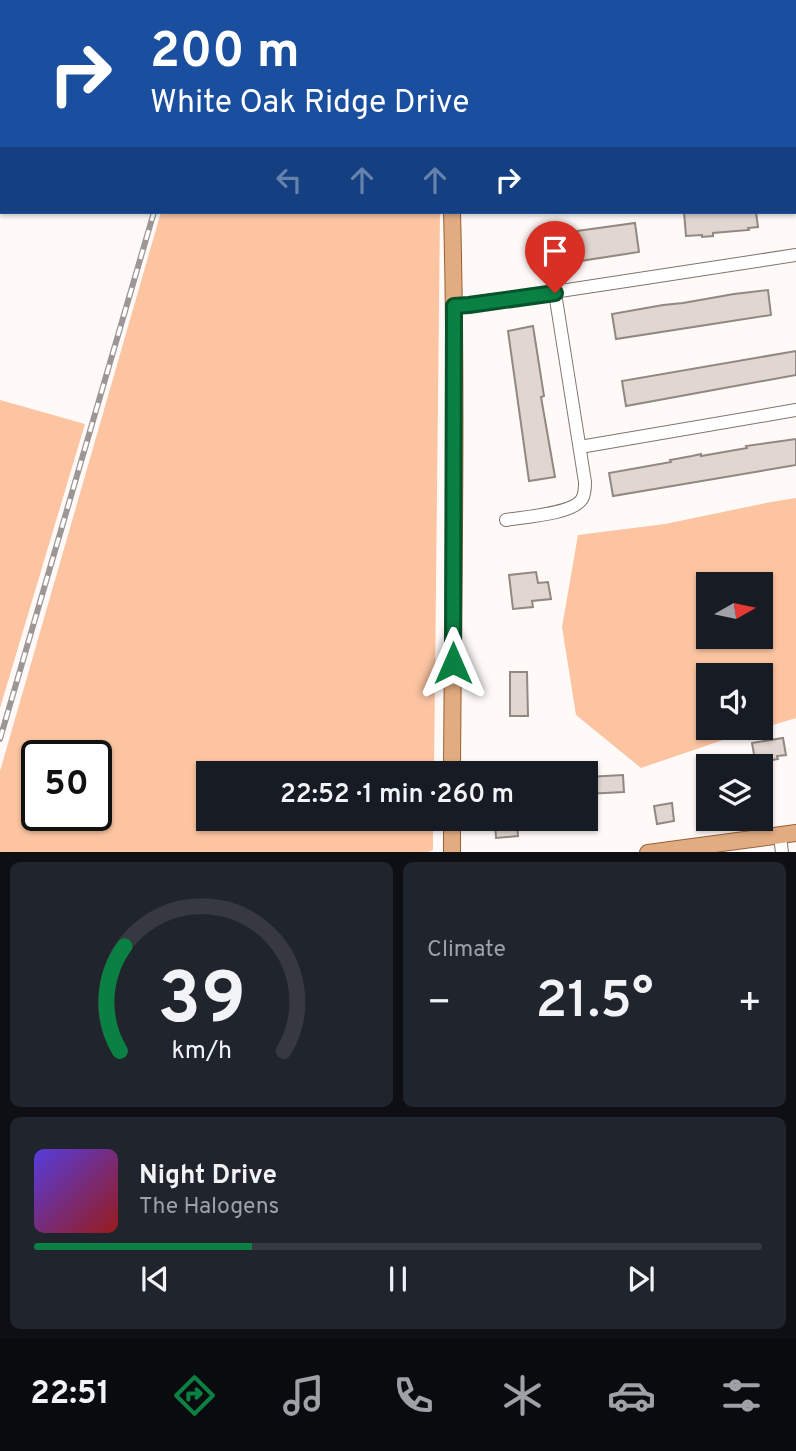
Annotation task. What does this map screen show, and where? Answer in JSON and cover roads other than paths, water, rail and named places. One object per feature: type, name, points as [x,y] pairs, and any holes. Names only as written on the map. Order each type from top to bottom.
[{"type":"main road","points":[[452,214],[452,761]]},
{"type":"main road","points":[[452,831],[452,852]]},
{"type":"main road","points":[[648,852],[788,834]]},
{"type":"street","points":[[454,306],[796,255]]},
{"type":"street","points":[[506,520],[562,510],[582,499],[585,482],[555,293]]},
{"type":"street","points":[[580,447],[796,410]]},
{"type":"street","points":[[782,852],[788,834]]},
{"type":"railway","points":[[0,739],[153,214]]}]
